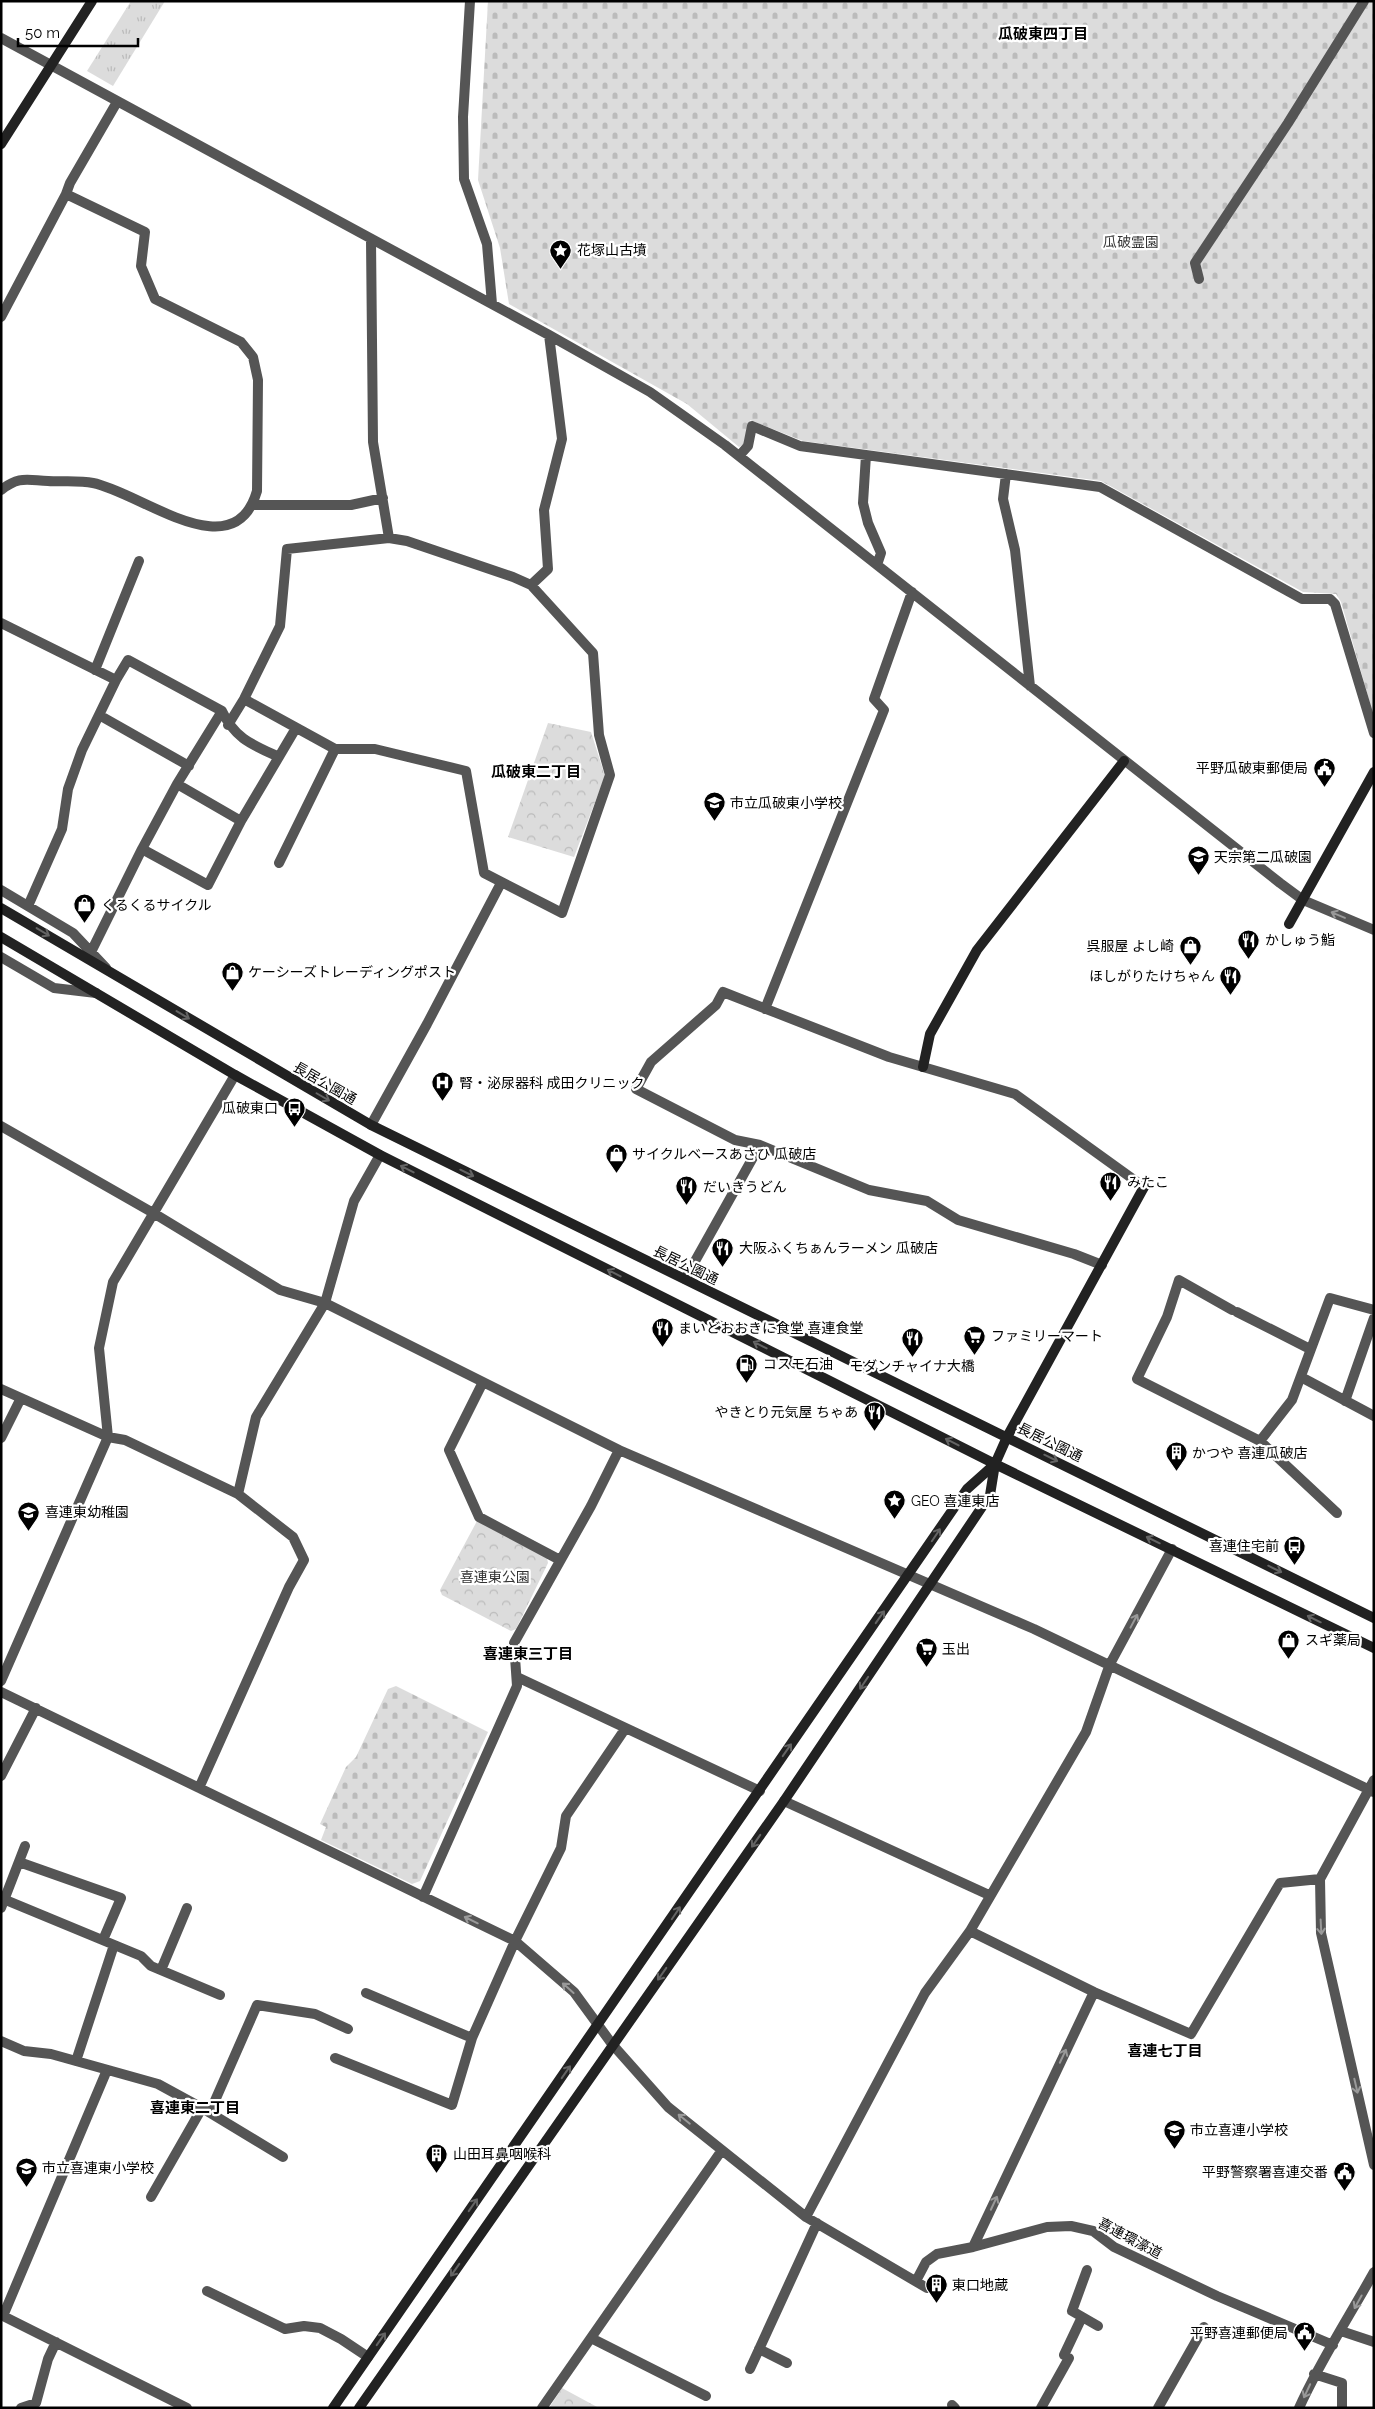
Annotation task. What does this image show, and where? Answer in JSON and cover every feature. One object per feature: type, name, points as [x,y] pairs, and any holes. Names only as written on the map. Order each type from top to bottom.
[{"type":"street","points":[[1,144],[92,1]]},
{"type":"street","points":[[470,1],[463,117],[464,179],[487,244],[492,304]]},
{"type":"street","points":[[1198,279],[1195,262],[1288,123],[1364,1]]},
{"type":"street","points":[[1,38],[371,240],[549,334],[650,392],[739,456],[1124,761],[1303,900],[1374,930]]},
{"type":"street","points":[[1,317],[70,183],[117,102]]},
{"type":"street","points":[[1,490],[14,480],[94,483],[177,519],[222,527],[238,522],[253,505],[257,491],[258,380],[253,357],[241,342],[156,299],[141,266],[145,232],[66,194]]},
{"type":"street","points":[[371,240],[373,442],[389,538]]},
{"type":"street","points":[[531,585],[548,569],[544,510],[562,439],[549,334]]},
{"type":"street","points":[[739,456],[748,446],[752,426],[800,446],[1100,487],[1302,599],[1330,599],[1335,604],[1374,733]]},
{"type":"street","points":[[866,455],[863,503],[868,523],[881,553],[877,564]]},
{"type":"street","points":[[1006,474],[1003,499],[1015,550],[1030,686]]},
{"type":"street","points":[[253,505],[351,505],[382,498]]},
{"type":"street","points":[[228,725],[244,699],[280,626],[287,549],[389,538],[408,542],[513,577],[531,585],[593,653],[600,735],[610,775],[562,913],[484,873],[466,771],[374,749],[335,749],[244,699]]},
{"type":"street","points":[[95,670],[139,561]]},
{"type":"street","points":[[766,1010],[884,710],[874,699],[912,592]]},
{"type":"street","points":[[1,624],[116,680]]},
{"type":"street","points":[[28,906],[62,829],[68,789],[82,750],[116,680],[128,660],[222,712],[228,725],[237,736],[279,757]]},
{"type":"street","points":[[91,952],[142,849],[177,784],[222,712]]},
{"type":"street","points":[[99,715],[189,766]]},
{"type":"street","points":[[142,849],[208,885],[241,821],[296,728]]},
{"type":"street","points":[[278,863],[335,749]]},
{"type":"street","points":[[923,1067],[930,1034],[977,950],[1124,761]]},
{"type":"street","points":[[1289,924],[1374,772]]},
{"type":"street","points":[[177,784],[241,821]]},
{"type":"street","points":[[371,1125],[427,1024],[501,883]]},
{"type":"street","points":[[1,890],[73,934],[111,972]]},
{"type":"street","name":"長居公園通","points":[[1,908],[371,1125],[1374,1618]]},
{"type":"street","points":[[1,937],[235,1075],[380,1155],[995,1464],[1374,1648]]},
{"type":"street","points":[[1,957],[54,988],[97,993]]},
{"type":"street","points":[[359,2408],[612,2044],[784,1801],[990,1495],[995,1464],[1007,1437],[1102,1265],[1144,1187],[1016,1094],[889,1057],[722,992],[716,1005],[652,1062],[636,1089],[735,1140],[760,1145],[869,1190],[927,1201],[958,1220],[1074,1254],[1102,1265]]},
{"type":"street","points":[[1,1682],[108,1437],[99,1348],[113,1282],[155,1214],[235,1075]]},
{"type":"street","points":[[1,1126],[155,1214],[280,1290],[324,1303],[619,1450],[1110,1664],[1372,1787],[1320,1879],[1321,1933],[1374,2164]]},
{"type":"street","points":[[684,1279],[760,1145]]},
{"type":"street","points":[[238,1494],[256,1417],[324,1303],[354,1201],[380,1155]]},
{"type":"street","points":[[1310,1350],[1178,1280],[1167,1317],[1137,1379],[1260,1441],[1337,1513]]},
{"type":"street","points":[[1260,1441],[1292,1400],[1330,1298],[1374,1310]]},
{"type":"street","points":[[1345,1401],[1374,1318]]},
{"type":"street","points":[[1301,1377],[1374,1416]]},
{"type":"street","points":[[483,1382],[449,1450],[479,1517],[560,1560]]},
{"type":"street","points":[[1,1389],[108,1437],[126,1440],[238,1494],[293,1537],[304,1560],[289,1587],[199,1788]]},
{"type":"street","points":[[1,1438],[21,1398]]},
{"type":"street","points":[[423,1897],[517,1686],[514,1643],[591,1506],[619,1450]]},
{"type":"street","points":[[333,2408],[599,2026],[967,1489],[995,1464]]},
{"type":"street","points":[[806,2217],[925,1993],[970,1930],[1086,1732],[1110,1664],[1172,1549]]},
{"type":"street","points":[[517,1677],[625,1729],[760,1790]]},
{"type":"street","points":[[1,1692],[515,1941],[574,1992],[612,2044],[668,2106],[806,2217],[927,2288]]},
{"type":"street","points":[[1,1776],[36,1708]]},
{"type":"street","points":[[335,2058],[452,2105],[472,2038],[515,1941],[561,1848],[566,1816],[625,1729]]},
{"type":"street","points":[[784,1801],[989,1895]]},
{"type":"street","points":[[25,1846],[2,1902],[141,1956],[151,1966],[220,1995]]},
{"type":"street","points":[[19,1862],[121,1898],[103,1940]]},
{"type":"street","points":[[970,1930],[1094,1992],[1191,2034],[1280,1883],[1320,1879]]},
{"type":"street","points":[[161,1970],[187,1908]]},
{"type":"street","points":[[76,2061],[114,1945]]},
{"type":"street","points":[[973,2247],[1094,1992]]},
{"type":"street","points":[[366,1993],[472,2038]]},
{"type":"street","points":[[151,2197],[206,2110],[257,2005],[315,2014],[348,2029]]},
{"type":"street","points":[[1,2041],[24,2050],[51,2054],[158,2084],[206,2110],[283,2157]]},
{"type":"street","points":[[107,2070],[2,2315],[187,2408]]},
{"type":"street","points":[[542,2408],[722,2150]]},
{"type":"street","points":[[750,2369],[817,2223]]},
{"type":"street","name":"喜連環濠道","points":[[912,2279],[926,2262],[937,2254],[973,2247],[1047,2227],[1072,2226],[1093,2232],[1114,2247],[1208,2292],[1333,2345]]},
{"type":"street","points":[[1087,2270],[1072,2311],[1098,2326]]},
{"type":"street","points":[[1299,2408],[1314,2374],[1333,2345],[1374,2272]]},
{"type":"street","points":[[207,2291],[285,2329],[304,2326],[320,2328],[368,2357]]},
{"type":"street","points":[[1041,2408],[1067,2357],[1082,2317]]},
{"type":"street","points":[[1158,2408],[1204,2327]]},
{"type":"street","points":[[1341,2331],[1374,2342]]},
{"type":"street","points":[[591,2338],[706,2396]]},
{"type":"street","points":[[21,2408],[36,2403],[48,2359],[56,2342]]},
{"type":"street","points":[[759,2349],[787,2363]]},
{"type":"street","points":[[1314,2374],[1342,2383],[1342,2408]]},
{"type":"green space","points":[[131,1],[165,1],[113,86],[87,71]]},
{"type":"green space","name":"瓜破霊園","points":[[488,1],[1374,1],[1374,717],[1341,602],[1336,594],[1303,592],[1101,481],[803,441],[750,420],[746,443],[739,447],[687,404],[509,304],[500,248],[478,180]]},
{"type":"green space","points":[[548,723],[591,732],[605,776],[574,857],[508,837]]},
{"type":"green space","name":"喜連東公園","points":[[477,1521],[547,1558],[548,1563],[516,1629],[511,1631],[442,1595],[440,1590]]},
{"type":"green space","points":[[396,1686],[488,1732],[420,1881],[412,1884],[321,1840],[326,1827],[320,1824],[346,1767],[356,1757],[388,1689]]},
{"type":"green space","points":[[562,2388],[599,2408],[549,2408]]},
{"type":"place","name":"花塚山古墳","points":[[561,269]]},
{"type":"place","name":"平野瓜破東郵便局","points":[[1324,787]]},
{"type":"place","name":"市立瓜破東小学校","points":[[714,822]]},
{"type":"place","name":"天宗第二瓜破園","points":[[1198,876]]},
{"type":"place","name":"くるくるサイクル","points":[[85,924]]},
{"type":"place","name":"かしゅう鮨","points":[[1249,959]]},
{"type":"place","name":"呉服屋 よし崎","points":[[1190,965]]},
{"type":"place","name":"ケーシーズトレーディングポスト","points":[[232,991]]},
{"type":"place","name":"ほしがりたけちゃん","points":[[1231,995]]},
{"type":"place","name":"腎・泌尿器科 成田クリニック","points":[[443,1102]]},
{"type":"place","name":"瓜破東口","points":[[294,1127]]},
{"type":"place","name":"サイクルベースあさひ 瓜破店","points":[[616,1173]]},
{"type":"place","name":"みたこ","points":[[1111,1201]]},
{"type":"place","name":"だいきうどん","points":[[687,1206]]},
{"type":"place","name":"大阪ふくちぁんラーメン 瓜破店","points":[[723,1267]]},
{"type":"place","name":"まいどおおきに食堂 喜連食堂","points":[[662,1347]]},
{"type":"place","name":"ファミリーマート","points":[[975,1355]]},
{"type":"place","name":"モダンチャイナ大橋","points":[[912,1357]]},
{"type":"place","name":"コスモ石油","points":[[747,1383]]},
{"type":"place","name":"やきとり元気屋 ちゃあ","points":[[874,1431]]},
{"type":"place","name":"かつや 喜連瓜破店","points":[[1176,1472]]},
{"type":"place","name":"GEO 喜連東店","points":[[895,1520]]},
{"type":"place","name":"喜連東幼稚園","points":[[29,1531]]},
{"type":"place","name":"喜連住宅前","points":[[1295,1565]]},
{"type":"place","name":"スギ薬局","points":[[1289,1659]]},
{"type":"place","name":"玉出","points":[[926,1668]]},
{"type":"place","name":"市立喜連小学校","points":[[1174,2149]]},
{"type":"place","name":"山田耳鼻咽喉科","points":[[437,2173]]},
{"type":"place","name":"市立喜連東小学校","points":[[26,2187]]},
{"type":"place","name":"平野警察署喜連交番","points":[[1344,2191]]},
{"type":"place","name":"東口地蔵","points":[[936,2304]]},
{"type":"place","name":"平野喜連郵便局","points":[[1304,2352]]},
{"type":"district","name":"瓜破東四丁目","points":[[1043,34]]},
{"type":"district","name":"瓜破東二丁目","points":[[536,772]]},
{"type":"district","name":"喜連東三丁目","points":[[528,1654]]},
{"type":"district","name":"喜連七丁目","points":[[1165,2051]]},
{"type":"district","name":"喜連東二丁目","points":[[195,2108]]}]
